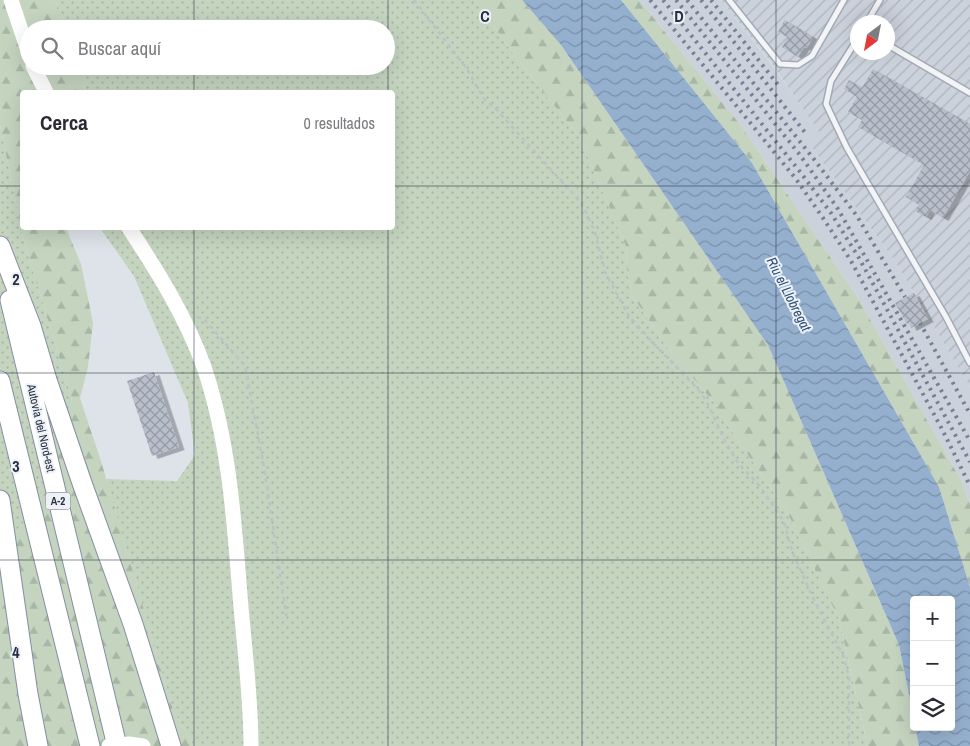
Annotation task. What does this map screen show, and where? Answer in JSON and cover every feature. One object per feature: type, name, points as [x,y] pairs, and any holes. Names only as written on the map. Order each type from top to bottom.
[{"type":"highway","points":[[0,246],[31,326],[79,475],[134,624],[171,746]]},
{"type":"highway","name":"Autovia del Nord-est","points":[[0,256],[117,746]]},
{"type":"highway","name":"A-2","points":[[0,381],[90,746]]},
{"type":"highway","points":[[0,500],[20,648],[38,746]]},
{"type":"main road","points":[[11,0],[20,27]]},
{"type":"main road","points":[[38,75],[45,90]]},
{"type":"main road","points":[[130,230],[159,274],[181,314],[212,392],[228,467],[252,746]]},
{"type":"main road","points":[[109,746],[129,744],[143,746]]},
{"type":"lane","points":[[729,0],[780,64],[798,65],[812,56],[844,0]]},
{"type":"lane","points":[[871,15],[880,0]]},
{"type":"lane","points":[[895,49],[970,93]]},
{"type":"lane","points":[[850,51],[832,80],[826,104],[847,148],[946,317],[970,363]]},
{"type":"path","points":[[414,0],[467,69],[484,99],[496,109],[576,196],[595,232],[605,272],[629,316],[697,388],[706,400],[726,443],[738,463],[759,485],[784,522],[792,551],[814,600],[843,655],[849,678],[850,746]]},
{"type":"path","points":[[181,314],[204,319],[245,366],[264,467],[287,620]]},
{"type":"shaded area","points":[[639,0],[721,0],[769,61],[823,136],[811,146],[895,261],[970,387],[970,505],[963,484],[858,298],[739,123]]},
{"type":"shaded area","points":[[721,0],[970,0],[970,387],[895,261],[811,146],[822,136],[770,61]]},
{"type":"green space","points":[[0,0],[55,0],[64,20],[20,20],[20,75],[84,75],[85,90],[20,90],[20,222],[0,125]]},
{"type":"green space","points":[[55,0],[476,0],[514,55],[580,138],[627,249],[626,264],[632,295],[666,346],[721,411],[729,427],[786,510],[839,619],[866,746],[194,746],[173,710],[106,479],[177,481],[195,455],[188,403],[134,276],[101,230],[395,230],[395,90],[85,90],[84,75],[395,75],[395,20],[64,20]]},
{"type":"green space","points":[[476,0],[522,0],[561,45],[768,345],[899,645],[910,699],[910,731],[916,731],[919,746],[866,746],[866,738],[839,619],[786,510],[729,427],[721,411],[666,346],[632,295],[626,264],[627,249],[580,138],[514,55]]},
{"type":"green space","points":[[621,0],[639,0],[739,123],[858,298],[963,484],[970,505],[970,587],[939,487],[752,163]]},
{"type":"green space","points":[[0,125],[20,222],[20,230],[22,230],[72,399],[40,500],[0,556]]},
{"type":"green space","points":[[22,230],[67,230],[81,264],[93,323],[88,367],[80,398],[101,461],[173,710],[194,746],[0,746],[0,556],[40,500],[72,399]]},
{"type":"water","name":"Riu el Llobregat","points":[[522,0],[621,0],[752,163],[939,487],[970,587],[970,746],[919,746],[916,731],[955,731],[955,596],[910,596],[910,699],[899,645],[768,345],[561,45]]},
{"type":"building","points":[[785,20],[813,37],[807,48],[804,47],[798,57],[782,47],[788,37],[778,32]]},
{"type":"building","points":[[873,69],[970,124],[970,171],[943,218],[930,210],[926,217],[915,211],[919,205],[906,197],[924,165],[858,127],[862,120],[848,112],[857,97],[844,89],[849,80],[862,88]]},
{"type":"building","points":[[914,293],[928,319],[911,328],[895,303]]},
{"type":"building","points":[[154,372],[179,447],[152,456],[127,381]]},
{"type":"railway","points":[[650,0],[796,179],[823,218],[851,261],[943,431],[970,486]]},
{"type":"railway","points":[[663,0],[831,213],[859,258],[970,462]]},
{"type":"railway","points":[[676,0],[800,155],[838,209],[970,441]]},
{"type":"railway","points":[[687,0],[857,216],[905,297]]},
{"type":"railway","points":[[701,0],[807,135]]},
{"type":"railway","points":[[711,0],[779,86]]},
{"type":"railway","points":[[920,323],[970,414]]}]
